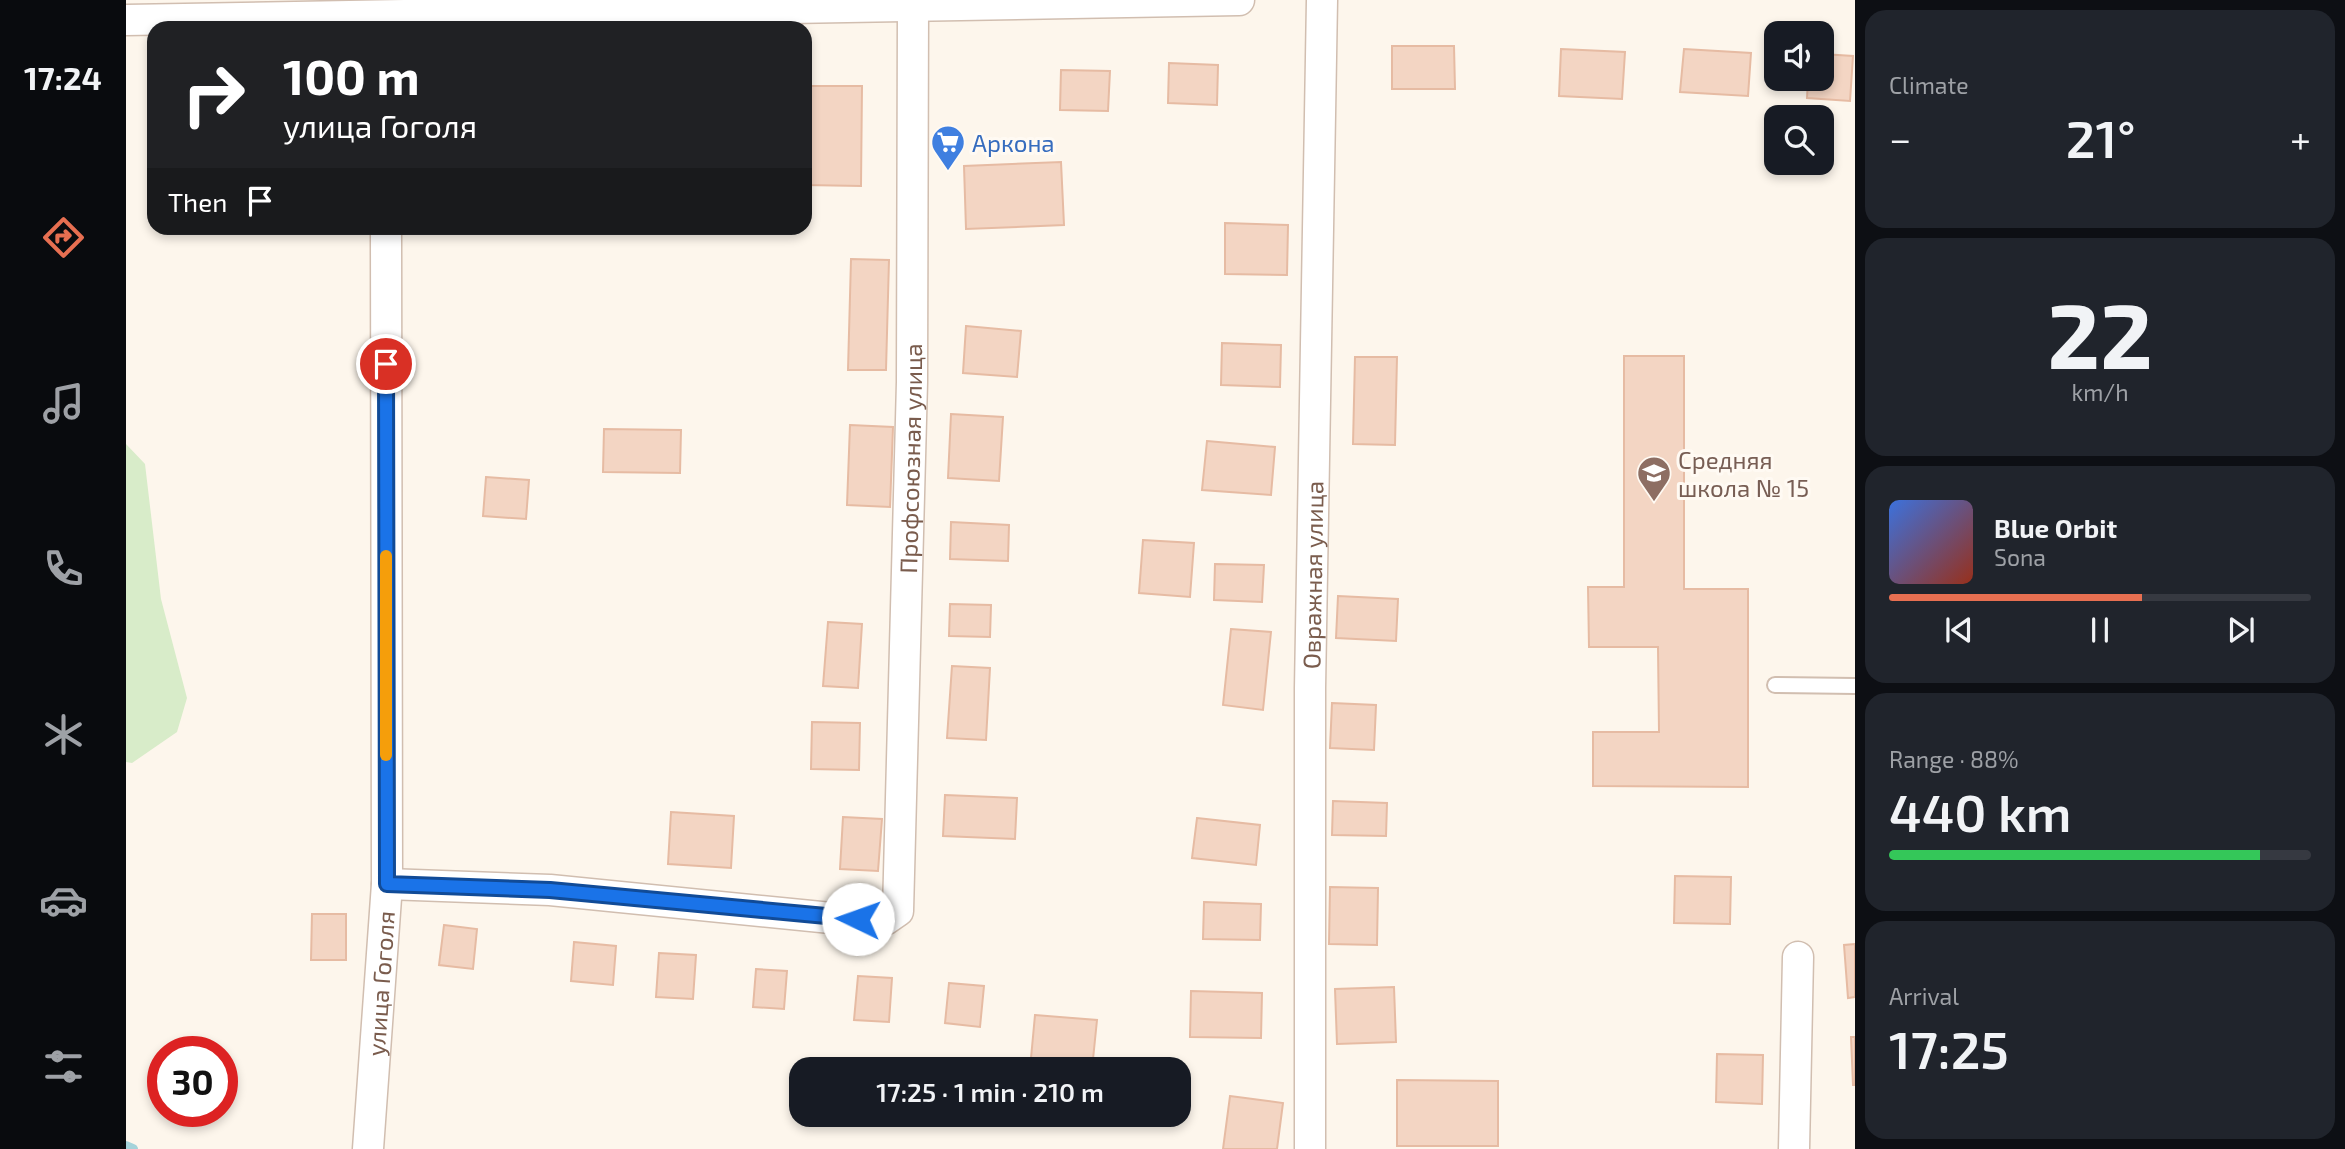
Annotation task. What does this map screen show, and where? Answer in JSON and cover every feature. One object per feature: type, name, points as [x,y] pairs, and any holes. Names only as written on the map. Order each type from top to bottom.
[{"type":"street","points":[[126,20],[864,3],[913,6],[1238,0]]},
{"type":"street","name":"Овражная улица","points":[[1310,1149],[1310,688],[1322,0]]},
{"type":"street","name":"Профсоюзная улица","points":[[387,884],[550,890],[831,918],[885,920],[898,911],[912,382],[913,6]]},
{"type":"street","name":"улица Гоголя","points":[[368,1149],[387,884],[386,235]]},
{"type":"street","points":[[1794,1149],[1798,957]]},
{"type":"lane","points":[[1775,685],[1855,685]]},
{"type":"green space","points":[[126,444],[145,464],[161,599],[187,698],[177,732],[132,763],[126,762]]},
{"type":"building","points":[[1392,46],[1454,46],[1455,89],[1392,89]]},
{"type":"building","points":[[1561,49],[1625,52],[1622,99],[1559,96]]},
{"type":"building","points":[[1684,49],[1751,53],[1748,96],[1680,92]]},
{"type":"building","points":[[1834,55],[1853,56],[1850,101],[1807,98],[1807,91],[1834,91]]},
{"type":"building","points":[[1169,63],[1218,65],[1217,105],[1168,103]]},
{"type":"building","points":[[1061,70],[1110,71],[1108,111],[1060,110]]},
{"type":"building","points":[[812,86],[862,86],[861,186],[812,185]]},
{"type":"building","points":[[1061,162],[1064,225],[966,229],[964,166]]},
{"type":"building","points":[[1225,223],[1288,225],[1287,275],[1225,274]]},
{"type":"building","points":[[851,259],[889,260],[886,370],[848,370]]},
{"type":"building","points":[[966,326],[1021,331],[1017,377],[963,373]]},
{"type":"building","points":[[1222,343],[1281,345],[1280,387],[1221,385]]},
{"type":"building","name":"Средняя школа № 15","points":[[1624,356],[1684,356],[1684,589],[1748,589],[1748,787],[1593,786],[1593,732],[1659,732],[1658,647],[1589,647],[1588,587],[1624,587]]},
{"type":"building","points":[[1355,357],[1397,357],[1395,445],[1353,444]]},
{"type":"building","points":[[951,414],[1003,417],[999,481],[948,478]]},
{"type":"building","points":[[850,425],[893,427],[890,507],[847,505]]},
{"type":"building","points":[[604,429],[681,430],[680,473],[603,472]]},
{"type":"building","points":[[1207,441],[1275,447],[1271,495],[1202,490]]},
{"type":"building","points":[[486,477],[529,480],[526,519],[483,516]]},
{"type":"building","points":[[951,522],[1009,525],[1008,561],[950,559]]},
{"type":"building","points":[[1143,540],[1194,543],[1190,597],[1139,593]]},
{"type":"building","points":[[1215,564],[1264,565],[1262,602],[1214,600]]},
{"type":"building","points":[[1338,596],[1398,599],[1396,641],[1336,638]]},
{"type":"building","points":[[950,604],[991,605],[990,637],[949,636]]},
{"type":"building","points":[[828,622],[862,624],[858,688],[823,686]]},
{"type":"building","points":[[1231,629],[1271,632],[1263,710],[1223,705]]},
{"type":"building","points":[[952,666],[990,668],[986,740],[947,738]]},
{"type":"building","points":[[1332,703],[1376,705],[1374,750],[1330,748]]},
{"type":"building","points":[[812,722],[860,723],[859,770],[811,769]]},
{"type":"building","points":[[945,795],[1017,798],[1015,839],[943,836]]},
{"type":"building","points":[[1333,801],[1387,803],[1386,836],[1332,835]]},
{"type":"building","points":[[671,812],[734,816],[731,868],[668,864]]},
{"type":"building","points":[[843,817],[882,819],[878,871],[840,869]]},
{"type":"building","points":[[1197,818],[1260,825],[1256,865],[1192,858]]},
{"type":"building","points":[[1675,876],[1731,877],[1730,924],[1674,923]]},
{"type":"building","points":[[1330,887],[1378,888],[1377,945],[1329,944]]},
{"type":"building","points":[[1204,902],[1261,904],[1260,940],[1203,939]]},
{"type":"building","points":[[312,914],[346,914],[346,960],[311,960]]},
{"type":"building","points":[[444,925],[477,929],[473,969],[439,965]]},
{"type":"building","points":[[574,942],[616,946],[613,985],[571,981]]},
{"type":"building","points":[[1855,944],[1855,997],[1848,998],[1844,945]]},
{"type":"building","points":[[659,953],[696,955],[693,999],[656,997]]},
{"type":"building","points":[[756,969],[787,971],[784,1009],[753,1007]]},
{"type":"building","points":[[858,976],[892,978],[889,1022],[854,1020]]},
{"type":"building","points":[[949,983],[984,986],[980,1027],[945,1023]]},
{"type":"building","points":[[1394,987],[1396,1042],[1337,1044],[1335,989]]},
{"type":"building","points":[[1191,991],[1262,993],[1261,1038],[1190,1037]]},
{"type":"building","points":[[1035,1015],[1097,1020],[1093,1057],[1031,1057]]},
{"type":"building","points":[[1851,1037],[1855,1037],[1855,1085],[1853,1085]]},
{"type":"building","points":[[1717,1054],[1763,1055],[1762,1104],[1716,1102]]},
{"type":"building","points":[[1397,1080],[1498,1081],[1498,1146],[1397,1146]]},
{"type":"building","points":[[1230,1096],[1283,1103],[1277,1149],[1223,1149]]},
{"type":"waterway","points":[[126,1146],[133,1149]]},
{"type":"slow traffic","points":[[386,556],[386,755]]},
{"type":"place","name":"Аркона","points":[[948,172]]},
{"type":"place","name":"Средняя школа № 15","points":[[1654,503]]},
{"type":"route","points":[[386,364],[387,884],[550,890],[858,919]]}]
